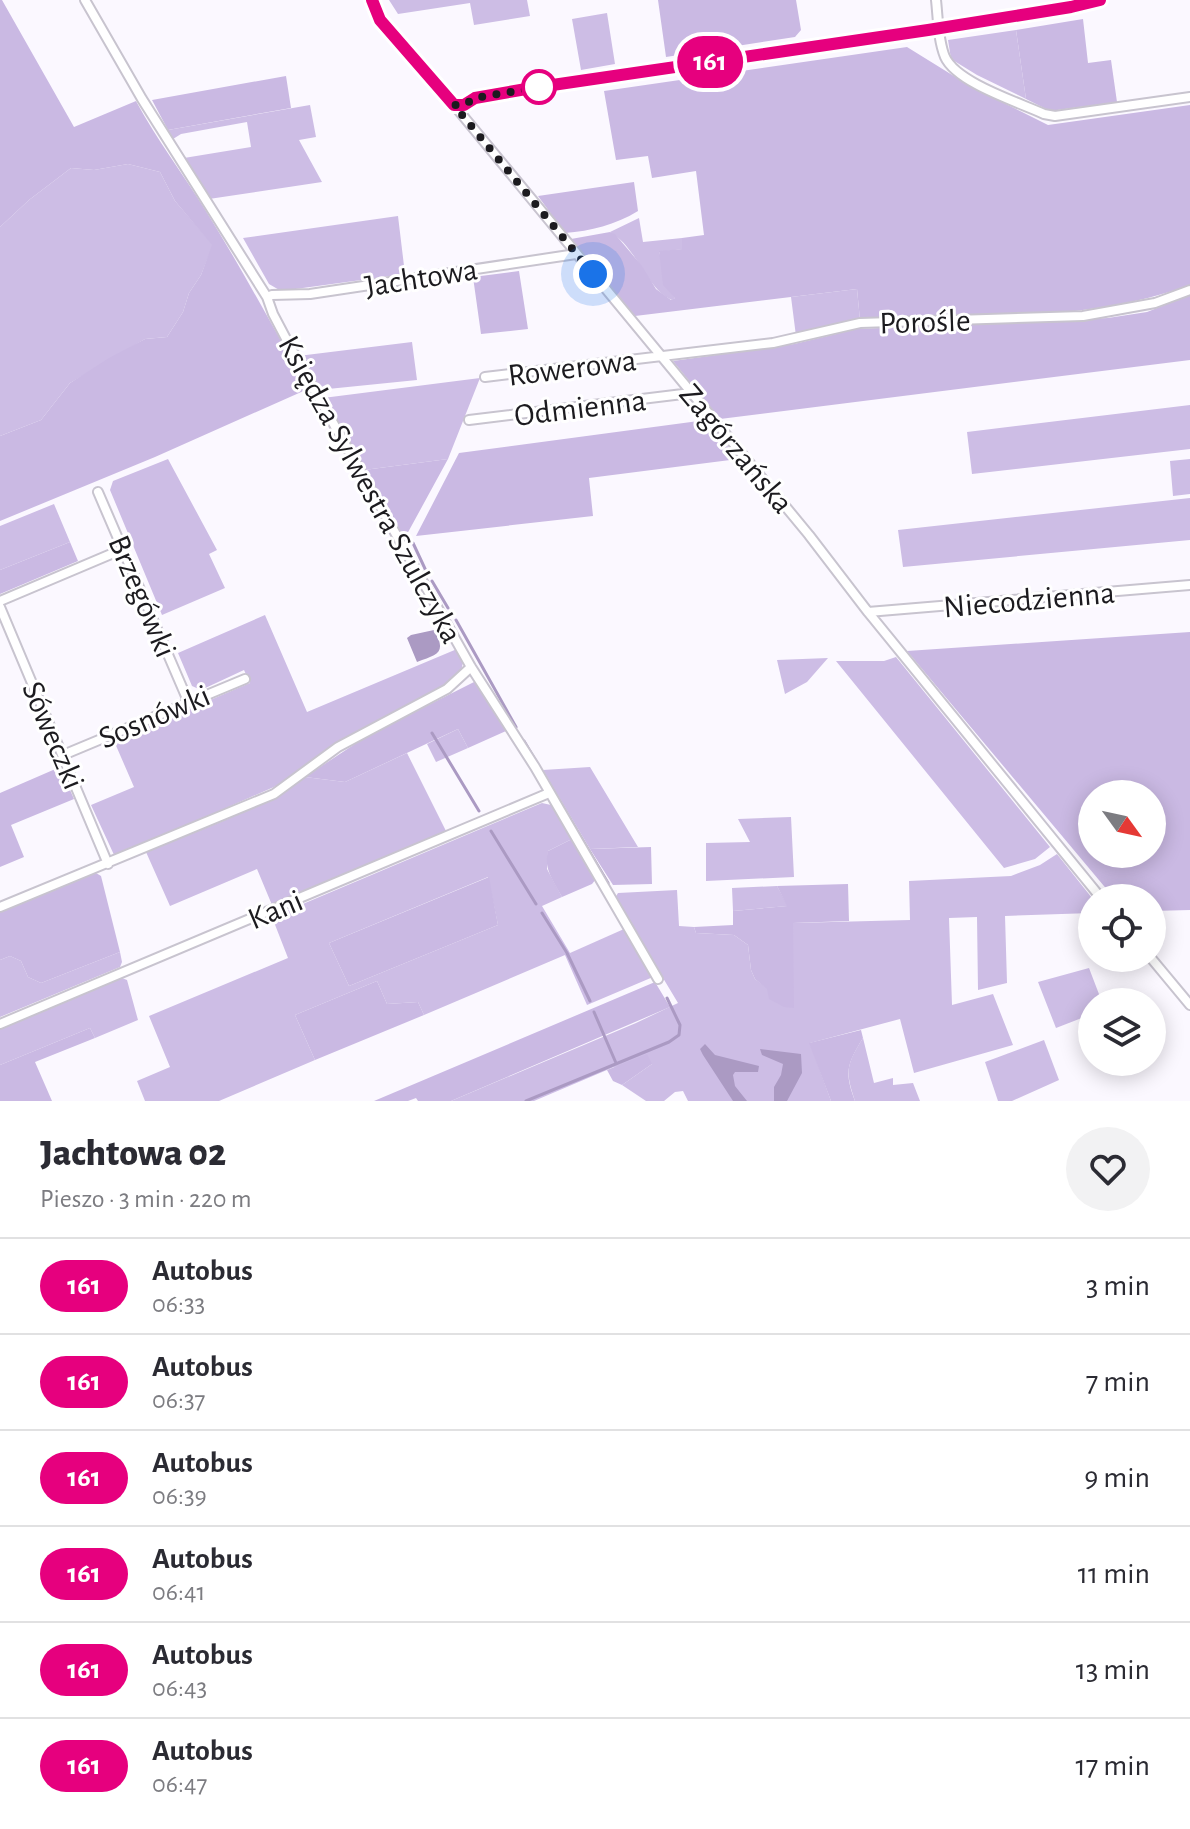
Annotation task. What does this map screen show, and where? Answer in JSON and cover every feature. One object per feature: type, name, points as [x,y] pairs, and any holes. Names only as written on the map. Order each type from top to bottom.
[{"type":"street","name":"Księdza Sylwestra Szulczyka","points":[[85,0],[142,99],[267,297],[293,352],[471,667],[658,979]]},
{"type":"street","name":"Zagórzańska","points":[[372,0],[380,20],[454,105],[809,535],[1090,884]]},
{"type":"street","points":[[936,0],[944,55],[951,66],[959,74],[1044,114],[1055,116],[1190,97]]},
{"type":"street","points":[[454,105],[532,88],[940,28],[1100,0]]},
{"type":"street","name":"Jachtowa","points":[[267,297],[310,294],[576,254]]},
{"type":"street","name":"Porośle","points":[[660,356],[773,343],[860,323],[1083,316],[1155,303],[1190,290]]},
{"type":"street","name":"Rowerowa","points":[[485,377],[660,356]]},
{"type":"street","name":"Odmienna","points":[[469,420],[691,393]]},
{"type":"street","name":"Brzegówki","points":[[98,492],[188,701]]},
{"type":"street","points":[[0,604],[123,549]]},
{"type":"street","name":"Niecodzienna","points":[[868,612],[1190,585]]},
{"type":"street","name":"Sóweczki","points":[[0,604],[108,864]]},
{"type":"street","points":[[0,907],[274,794],[338,747],[447,689],[471,667]]},
{"type":"street","name":"Sosnówki","points":[[63,755],[245,679]]},
{"type":"street","name":"Kani","points":[[0,1024],[549,793]]},
{"type":"street","points":[[1163,972],[1190,1005]]},
{"type":"shaded area","points":[[0,0],[74,127],[136,101],[219,233],[308,389],[0,521],[0,436],[41,420],[70,383],[109,358],[145,339],[167,337],[183,312],[212,245],[175,201],[160,172],[128,164],[94,170],[71,168],[0,227]]},
{"type":"shaded area","points":[[389,0],[527,0],[530,16],[474,25],[470,3],[398,14]]},
{"type":"shaded area","points":[[658,0],[796,0],[801,30],[795,37],[666,57]]},
{"type":"shaded area","points":[[607,13],[615,64],[581,70],[572,19]]},
{"type":"shaded area","points":[[1083,19],[1088,63],[1111,60],[1117,102],[1050,111],[1026,99],[1016,30]]},
{"type":"shaded area","points":[[1016,30],[1026,99],[951,59],[948,40]]},
{"type":"shaded area","points":[[907,47],[970,86],[1048,125],[1190,105],[1190,285],[1110,306],[1027,315],[860,320],[857,289],[635,316],[571,239],[610,232],[615,234],[642,266],[656,289],[671,300],[675,298],[663,285],[659,251],[682,249],[682,238],[704,235],[696,171],[652,178],[648,156],[616,160],[604,91]]},
{"type":"shaded area","points":[[286,76],[291,108],[168,130],[152,100]]},
{"type":"shaded area","points":[[310,105],[316,137],[299,140],[322,182],[209,199],[184,158],[251,147],[247,122],[181,134],[173,139],[168,130]]},
{"type":"shaded area","points":[[128,164],[160,172],[175,201],[213,245],[201,275],[167,337],[145,339],[70,383],[41,420],[0,436],[0,227],[71,168],[94,170]]},
{"type":"shaded area","points":[[634,182],[638,211],[612,224],[584,231],[565,233],[538,196]]},
{"type":"shaded area","points":[[398,216],[405,274],[281,291],[269,284],[243,238]]},
{"type":"shaded area","points":[[639,218],[643,242],[682,238],[683,249],[659,252],[675,298],[672,300],[663,295],[628,248],[610,232]]},
{"type":"shaded area","points":[[519,271],[528,329],[481,334],[473,277]]},
{"type":"shaded area","points":[[857,289],[860,320],[796,336],[791,297]]},
{"type":"shaded area","points":[[1190,295],[1190,360],[720,419],[673,361],[794,344],[857,329],[1108,318],[1147,312]]},
{"type":"shaded area","points":[[412,342],[417,380],[318,390],[298,356]]},
{"type":"shaded area","points":[[480,378],[448,459],[364,470],[323,398]]},
{"type":"shaded area","points":[[1190,405],[1190,449],[972,474],[967,432]]},
{"type":"shaded area","points":[[706,420],[738,459],[589,478],[593,516],[416,536],[459,453]]},
{"type":"shaded area","points":[[168,459],[217,550],[209,554],[225,588],[162,615],[110,490],[113,481]]},
{"type":"shaded area","points":[[448,459],[406,536],[402,538],[364,470]]},
{"type":"shaded area","points":[[1190,459],[1190,494],[1173,496],[1170,461]]},
{"type":"shaded area","points":[[1190,498],[1190,540],[903,567],[898,530]]},
{"type":"shaded area","points":[[54,504],[70,542],[0,570],[0,526]]},
{"type":"shaded area","points":[[70,542],[78,561],[0,594],[0,570]]},
{"type":"shaded area","points":[[265,615],[307,712],[457,649],[463,662],[461,672],[442,688],[341,744],[292,779],[115,857],[91,805],[134,787],[114,741],[250,683],[244,670],[201,690],[192,686],[178,653]]},
{"type":"shaded area","points":[[434,630],[440,644],[438,652],[417,662],[407,638]]},
{"type":"shaded area","points":[[1190,632],[1190,910],[1166,911],[1166,884],[1102,884],[1089,868],[1166,868],[1166,780],[1078,780],[1078,855],[907,651]]},
{"type":"shaded area","points":[[896,657],[1050,847],[1035,859],[1004,868],[836,661],[884,661]]},
{"type":"shaded area","points":[[828,658],[807,682],[785,694],[777,660]]},
{"type":"shaded area","points":[[476,681],[506,731],[468,748],[458,729],[345,782],[305,777],[367,736]]},
{"type":"shaded area","points":[[458,729],[468,748],[436,762],[427,744]]},
{"type":"shaded area","points":[[407,753],[446,831],[272,905],[257,869],[170,906],[146,852],[250,809],[305,777],[345,782]]},
{"type":"shaded area","points":[[60,767],[74,799],[11,825],[24,857],[0,867],[0,793]]},
{"type":"shaded area","points":[[590,767],[638,847],[590,849],[543,770]]},
{"type":"shaded area","points":[[542,803],[551,805],[572,839],[548,851],[547,869],[562,897],[542,906],[570,953],[624,929],[653,977],[587,1005],[565,955],[424,1015],[418,1002],[387,1004],[377,981],[295,1015],[315,1060],[219,1101],[145,1101],[137,1081],[170,1067],[149,1016],[288,958],[272,917]],"holes":[[[488,877],[498,925],[349,986],[329,943]]]},
{"type":"shaded area","points":[[791,817],[794,877],[706,881],[706,843],[750,842],[738,819]]},
{"type":"shaded area","points":[[572,839],[596,879],[592,884],[562,897],[550,875],[548,851]]},
{"type":"shaded area","points":[[651,847],[652,884],[613,885],[590,849]]},
{"type":"shaded area","points":[[1057,854],[1081,884],[1078,884],[1078,913],[1005,916],[1007,983],[978,990],[977,917],[949,918],[952,1005],[993,994],[1013,1045],[914,1073],[900,1019],[810,1043],[831,1101],[688,1101],[683,1091],[675,1092],[664,1101],[646,1101],[622,1085],[652,1064],[614,1067],[534,1101],[451,1101],[678,1003],[615,898],[618,893],[677,890],[679,926],[694,927],[696,933],[734,935],[748,945],[755,979],[793,1007],[793,923],[910,920],[909,881],[1011,876],[1040,865]]},
{"type":"shaded area","points":[[96,873],[101,876],[120,952],[41,983],[28,977],[21,961],[10,956],[0,960],[0,912]]},
{"type":"shaded area","points":[[489,877],[498,925],[349,986],[329,943]]},
{"type":"shaded area","points":[[848,884],[849,921],[793,923],[794,1008],[784,1007],[769,999],[767,989],[755,979],[751,970],[748,945],[734,935],[696,933],[694,927],[733,925],[733,911],[787,906],[777,886]]},
{"type":"shaded area","points":[[777,886],[788,906],[733,911],[732,888]]},
{"type":"shaded area","points":[[120,952],[120,967],[0,1017],[0,960],[10,956],[21,961],[28,977],[41,983]]},
{"type":"shaded area","points":[[1078,971],[1091,972],[1097,988],[1078,988],[1078,1019],[1056,1028],[1038,982]]},
{"type":"shaded area","points":[[122,978],[127,980],[138,1020],[95,1038],[90,1028],[0,1065],[0,1029]]},
{"type":"shaded area","points":[[377,981],[387,1004],[418,1002],[424,1015],[315,1060],[295,1015]]},
{"type":"shaded area","points":[[655,982],[670,1007],[451,1101],[418,1101],[416,1098],[408,1101],[374,1101]]},
{"type":"shaded area","points":[[90,1028],[95,1038],[35,1062],[52,1101],[0,1101],[0,1065]]},
{"type":"shaded area","points":[[861,1030],[863,1038],[853,1055],[848,1075],[855,1101],[831,1101],[809,1043]]},
{"type":"shaded area","points":[[863,1038],[874,1083],[893,1078],[893,1085],[913,1083],[920,1101],[855,1101],[849,1068]]},
{"type":"shaded area","points":[[1044,1040],[1059,1080],[1012,1101],[998,1101],[985,1062]]},
{"type":"shaded area","points":[[705,1044],[715,1055],[759,1066],[758,1072],[735,1072],[733,1075],[735,1086],[747,1101],[733,1101],[700,1049]]},
{"type":"shaded area","points":[[760,1049],[801,1054],[802,1073],[787,1101],[774,1101],[774,1087],[783,1064],[762,1055]]},
{"type":"shaded area","points":[[647,1054],[652,1064],[622,1085],[613,1081],[607,1070]]},
{"type":"waterway","points":[[413,543],[427,573]]},
{"type":"waterway","points":[[432,581],[448,608]]},
{"type":"waterway","points":[[456,620],[516,727]]},
{"type":"waterway","points":[[432,733],[479,811]]},
{"type":"waterway","points":[[524,741],[537,763]]},
{"type":"waterway","points":[[549,783],[608,883]]},
{"type":"waterway","points":[[491,831],[536,904]]},
{"type":"waterway","points":[[542,913],[567,953],[590,1001]]},
{"type":"waterway","points":[[526,1101],[669,1042],[679,1035],[680,1025],[667,998]]},
{"type":"waterway","points":[[594,1012],[616,1063]]},
{"type":"bus line","name":"161","points":[[372,0],[380,20],[454,105],[460,106],[475,98],[532,88],[928,30],[1100,0]]},
{"type":"route","points":[[539,87],[475,98],[464,105],[454,105],[593,274]]}]
